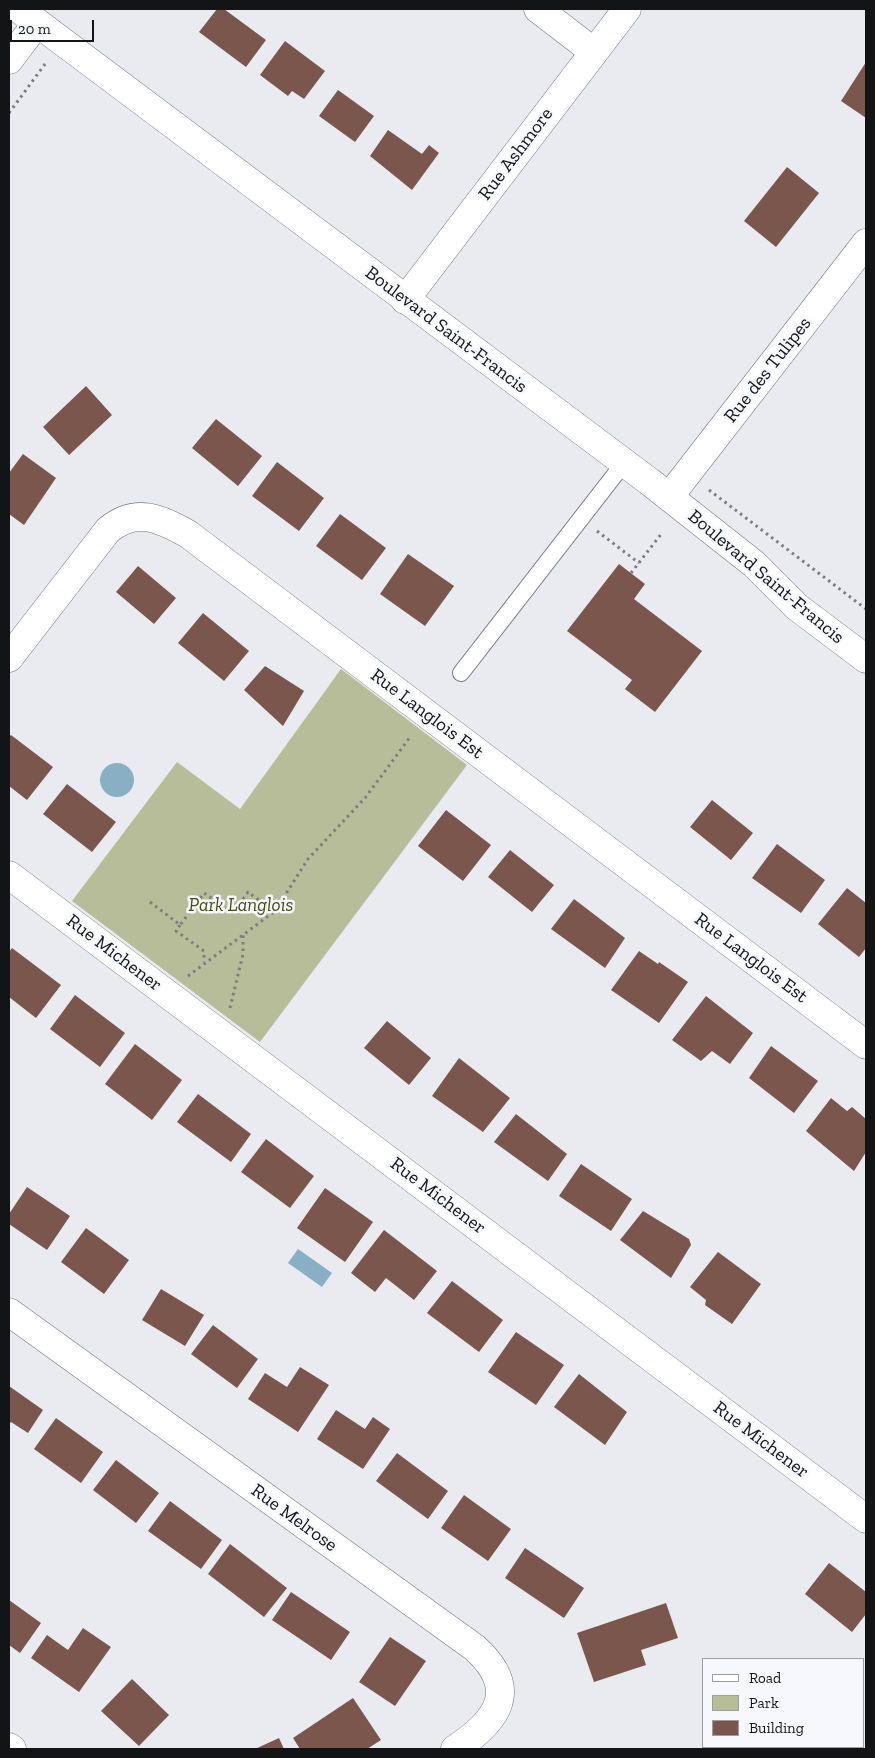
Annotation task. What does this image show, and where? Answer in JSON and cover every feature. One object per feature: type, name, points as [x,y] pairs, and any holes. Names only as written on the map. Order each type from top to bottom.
[{"type":"street","points":[[538,9],[594,52]]},
{"type":"street","name":"Rue Ashmore","points":[[405,300],[627,9]]},
{"type":"street","points":[[9,60],[28,16]]},
{"type":"street","name":"Boulevard Saint-Francis","points":[[28,16],[669,497],[754,564],[797,607],[866,659]]},
{"type":"street","name":"Rue des Tulipes","points":[[669,497],[864,250]]},
{"type":"street","name":"Rue Langlois Est","points":[[9,658],[108,530],[118,521],[130,517],[149,517],[169,524],[188,534],[866,1045]]},
{"type":"street","name":"Rue Michener","points":[[9,875],[866,1519]]},
{"type":"street","name":"Rue Melrose","points":[[9,1312],[475,1648],[488,1660],[497,1676],[501,1693],[498,1706],[482,1727],[456,1749]]},
{"type":"lane","points":[[461,673],[624,463]]},
{"type":"path","points":[[9,113],[45,65]]},
{"type":"path","name":"Boulevard Saint-Francis","points":[[715,493],[866,609]]},
{"type":"path","points":[[581,518],[639,563]]},
{"type":"path","points":[[631,574],[662,533]]},
{"type":"path","points":[[186,978],[204,962],[275,911],[308,859],[365,798],[412,734]]},
{"type":"path","points":[[204,962],[204,952],[176,931],[204,892],[233,914],[248,892],[275,911]]},
{"type":"path","points":[[150,902],[180,925]]},
{"type":"path","points":[[229,1010],[243,954],[243,934]]},
{"type":"green space","name":"Park Langlois","points":[[341,669],[467,765],[260,1042],[72,901],[177,762],[240,809]]},
{"type":"water","points":[[117,763],[129,768],[134,780],[129,792],[117,797],[105,792],[100,780],[105,768]]},
{"type":"water","points":[[298,1249],[332,1273],[322,1287],[288,1263]]},
{"type":"building","points":[[217,9],[224,9],[266,40],[246,67],[199,32]]},
{"type":"building","points":[[285,41],[325,71],[304,99],[292,91],[288,96],[260,75]]},
{"type":"building","points":[[866,62],[866,118],[841,101]]},
{"type":"building","points":[[338,90],[374,116],[355,142],[319,116]]},
{"type":"building","points":[[388,130],[422,154],[429,145],[439,153],[412,190],[370,156]]},
{"type":"building","points":[[787,167],[819,193],[776,247],[744,221]]},
{"type":"building","points":[[86,386],[112,415],[69,455],[43,427]]},
{"type":"building","points":[[216,419],[262,456],[238,486],[192,448]]},
{"type":"building","points":[[23,454],[56,478],[24,525],[9,514],[9,473]]},
{"type":"building","points":[[277,462],[324,498],[299,531],[252,496]]},
{"type":"building","points":[[340,514],[386,548],[362,580],[316,546]]},
{"type":"building","points":[[408,554],[454,586],[425,626],[380,594]]},
{"type":"building","points":[[619,564],[645,584],[634,599],[702,651],[655,712],[625,689],[632,680],[567,631]]},
{"type":"building","points":[[138,566],[176,598],[154,624],[116,592]]},
{"type":"building","points":[[203,613],[249,651],[224,681],[178,643]]},
{"type":"building","points":[[265,666],[304,691],[283,726],[244,690]]},
{"type":"building","points":[[11,735],[53,767],[27,800],[9,786],[9,737]]},
{"type":"building","points":[[67,784],[116,822],[92,852],[43,814]]},
{"type":"building","points":[[712,800],[753,833],[731,860],[690,827]]},
{"type":"building","points":[[446,810],[491,845],[463,881],[418,846]]},
{"type":"building","points":[[777,844],[825,880],[801,913],[752,878]]},
{"type":"building","points":[[510,850],[554,885],[532,912],[488,877]]},
{"type":"building","points":[[847,888],[866,903],[866,948],[859,957],[818,924]]},
{"type":"building","points":[[574,899],[625,938],[605,968],[551,929]]},
{"type":"building","points":[[12,948],[61,985],[36,1018],[9,997],[9,952]]},
{"type":"building","points":[[639,951],[688,982],[659,1023],[611,990]]},
{"type":"building","points":[[75,995],[125,1033],[100,1067],[50,1029]]},
{"type":"building","points":[[706,996],[753,1033],[730,1064],[712,1051],[701,1061],[672,1040]]},
{"type":"building","points":[[387,1021],[431,1058],[409,1085],[364,1048]]},
{"type":"building","points":[[135,1044],[182,1080],[152,1120],[105,1084]]},
{"type":"building","points":[[771,1046],[818,1081],[794,1113],[749,1078]]},
{"type":"building","points":[[459,1058],[510,1098],[483,1132],[432,1096]]},
{"type":"building","points":[[198,1094],[251,1134],[231,1162],[177,1122]]},
{"type":"building","points":[[831,1098],[847,1111],[852,1107],[866,1119],[866,1152],[854,1171],[806,1131]]},
{"type":"building","points":[[516,1114],[567,1154],[548,1181],[494,1142]]},
{"type":"building","points":[[266,1139],[314,1176],[290,1208],[241,1172]]},
{"type":"building","points":[[581,1164],[632,1199],[611,1231],[559,1196]]},
{"type":"building","points":[[27,1187],[70,1216],[47,1250],[9,1224],[9,1214]]},
{"type":"building","points":[[325,1188],[373,1222],[345,1262],[297,1228]]},
{"type":"building","points":[[643,1211],[689,1239],[691,1245],[671,1278],[620,1240]]},
{"type":"building","points":[[86,1228],[129,1260],[104,1294],[61,1262]]},
{"type":"building","points":[[384,1230],[437,1271],[414,1300],[386,1278],[375,1292],[351,1273]]},
{"type":"building","points":[[718,1252],[761,1284],[732,1324],[705,1305],[706,1300],[690,1287]]},
{"type":"building","points":[[452,1281],[503,1320],[479,1352],[427,1313]]},
{"type":"building","points":[[161,1289],[204,1315],[185,1346],[142,1320]]},
{"type":"building","points":[[213,1325],[258,1359],[237,1388],[191,1354]]},
{"type":"building","points":[[516,1332],[564,1365],[536,1405],[488,1372]]},
{"type":"building","points":[[300,1367],[329,1385],[298,1432],[248,1399],[265,1373],[287,1387]]},
{"type":"building","points":[[579,1374],[627,1412],[605,1445],[554,1407]]},
{"type":"building","points":[[9,1386],[43,1410],[28,1433],[11,1422],[9,1424]]},
{"type":"building","points":[[336,1410],[365,1429],[373,1417],[390,1429],[363,1469],[317,1439]]},
{"type":"building","points":[[56,1418],[103,1452],[81,1483],[34,1449]]},
{"type":"building","points":[[397,1453],[448,1491],[428,1519],[376,1481]]},
{"type":"building","points":[[116,1460],[159,1493],[136,1523],[93,1490]]},
{"type":"building","points":[[464,1495],[511,1529],[488,1561],[441,1528]]},
{"type":"building","points":[[170,1501],[222,1540],[201,1569],[148,1531]]},
{"type":"building","points":[[230,1544],[287,1588],[264,1617],[208,1574]]},
{"type":"building","points":[[525,1548],[584,1588],[564,1618],[505,1578]]},
{"type":"building","points":[[829,1563],[866,1592],[866,1614],[852,1632],[805,1594]]},
{"type":"building","points":[[291,1592],[350,1632],[331,1660],[272,1620]]},
{"type":"building","points":[[9,1600],[41,1623],[20,1653],[9,1645]]},
{"type":"building","points":[[666,1603],[678,1638],[641,1650],[646,1665],[594,1682],[577,1633]]},
{"type":"building","points":[[83,1628],[111,1647],[79,1692],[31,1658],[47,1635],[68,1650]]},
{"type":"building","points":[[390,1637],[426,1661],[395,1706],[359,1682]]},
{"type":"building","points":[[132,1679],[169,1715],[139,1746],[101,1711]]},
{"type":"building","points":[[353,1698],[381,1740],[367,1749],[300,1749],[293,1738]]},
{"type":"building","points":[[279,1738],[284,1749],[255,1749]]}]
